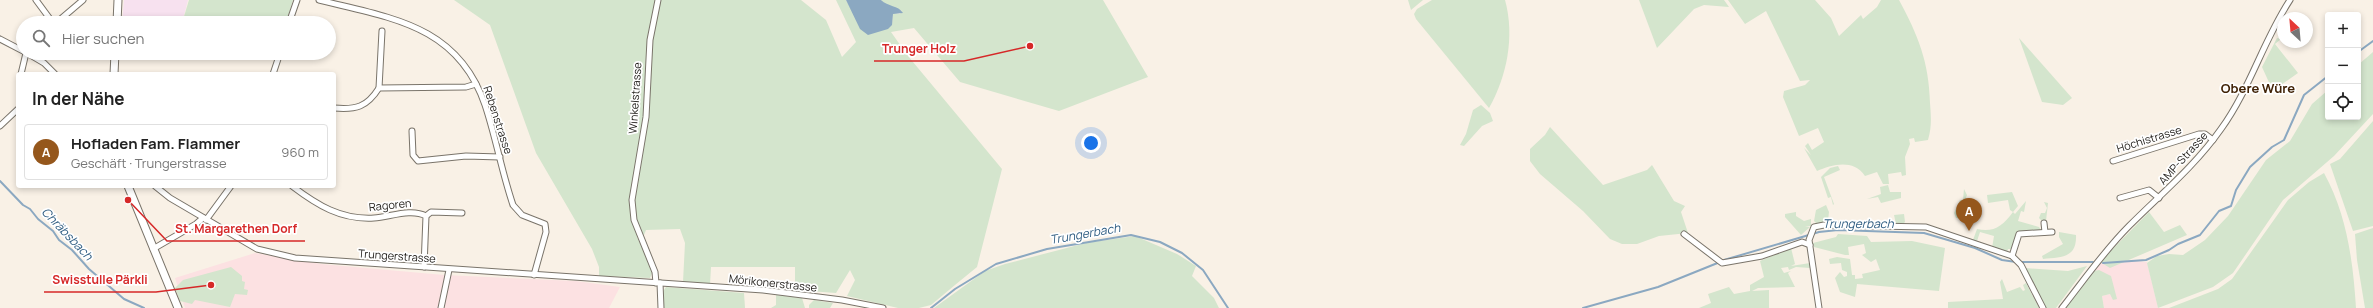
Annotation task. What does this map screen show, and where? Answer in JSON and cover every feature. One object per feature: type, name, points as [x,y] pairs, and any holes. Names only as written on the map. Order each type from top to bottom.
[{"type":"main road","points":[[117,16],[118,0]]},
{"type":"main road","points":[[114,72],[115,60]]},
{"type":"main road","points":[[129,188],[178,308]]},
{"type":"street","points":[[36,0],[49,16]]},
{"type":"street","points":[[64,16],[83,0]]},
{"type":"street","points":[[292,16],[297,0]]},
{"type":"street","name":"Rebenstrasse","points":[[319,0],[403,22],[422,30],[452,52],[476,84],[486,106],[516,209],[524,216],[544,222],[546,226],[534,275]]},
{"type":"street","name":"Winkelstrasse","points":[[658,0],[647,61],[646,116],[632,200],[634,220],[658,283]]},
{"type":"street","name":"AMP-Strasse","points":[[2062,308],[2111,245],[2196,162],[2213,140],[2240,97],[2279,18],[2290,0]]},
{"type":"street","points":[[336,108],[350,110],[363,106],[373,97],[379,88],[382,31]]},
{"type":"street","points":[[0,39],[16,47]]},
{"type":"street","points":[[22,72],[25,60]]},
{"type":"street","points":[[39,60],[53,72]]},
{"type":"street","points":[[274,72],[278,60]]},
{"type":"street","points":[[379,88],[466,87],[476,84]]},
{"type":"street","points":[[0,126],[16,111]]},
{"type":"street","points":[[412,131],[413,155],[418,161],[466,156],[500,157]]},
{"type":"street","name":"Höchistrasse","points":[[2113,161],[2198,134],[2205,134],[2213,140]]},
{"type":"street","name":"Trungerstrasse","points":[[158,188],[204,219],[251,246],[270,253],[334,262],[658,283]]},
{"type":"street","points":[[153,249],[204,219],[229,188]]},
{"type":"street","name":"Ragoren","points":[[295,188],[320,206],[345,216],[374,218],[416,212],[426,216]]},
{"type":"street","points":[[2120,198],[2149,190],[2159,198]]},
{"type":"street","name":"Ragoren","points":[[424,267],[426,216],[431,212],[462,212]]},
{"type":"street","points":[[2044,223],[2045,232]]},
{"type":"street","points":[[1819,308],[1810,242],[1813,229],[1824,225],[1922,227],[2014,258],[2021,265],[2042,308]]},
{"type":"street","points":[[2014,258],[2019,234],[2052,232]]},
{"type":"street","points":[[1684,234],[1703,246],[1713,258],[1722,263],[1762,256],[1802,242],[1810,242]]},
{"type":"street","points":[[441,308],[449,270]]},
{"type":"street","points":[[658,283],[661,308]]},
{"type":"street","name":"Mörikonerstrasse","points":[[658,283],[766,291],[842,300],[883,308]]},
{"type":"shaded area","points":[[124,0],[188,0],[184,16],[123,16]]},
{"type":"shaded area","points":[[255,253],[321,264],[444,275],[576,281],[620,287],[609,308],[185,308],[175,278]]},
{"type":"shaded area","points":[[2127,260],[2147,262],[2158,308],[2104,308],[2102,296],[2110,294],[2099,270],[2094,271],[2100,262]]},
{"type":"green space","points":[[189,0],[293,0],[288,16],[184,16]]},
{"type":"green space","points":[[454,0],[801,0],[826,20],[842,57],[856,42],[836,0],[846,0],[852,11],[892,23],[893,13],[900,14],[902,11],[886,5],[881,0],[1103,0],[1148,77],[1059,111],[960,82],[914,28],[891,32],[908,56],[1002,169],[977,267],[931,305],[919,308],[898,308],[847,296],[855,280],[850,270],[836,293],[795,290],[795,267],[711,267],[710,285],[683,282],[685,243],[680,229],[646,230],[644,235],[637,237],[653,271],[650,278],[599,276],[599,267],[592,249],[536,153],[490,25]]},
{"type":"green space","points":[[1408,0],[1423,0],[1411,10]]},
{"type":"green space","points":[[1432,0],[1505,0],[1509,28],[1508,56],[1500,83],[1489,108],[1416,19],[1414,14],[1417,9]]},
{"type":"green space","points":[[1639,0],[1724,0],[1729,7],[1704,5],[1694,9],[1657,48]]},
{"type":"green space","points":[[1728,0],[1815,0],[1831,18],[1839,36],[1861,15],[1863,19],[1877,7],[1881,0],[1899,0],[1912,25],[1925,62],[1931,117],[1928,140],[1915,142],[1914,138],[1909,139],[1910,144],[1905,157],[1906,175],[1902,176],[1901,172],[1888,174],[1889,184],[1883,184],[1877,172],[1865,176],[1860,170],[1848,165],[1835,165],[1817,171],[1804,148],[1811,155],[1805,146],[1808,143],[1812,150],[1824,142],[1818,128],[1799,136],[1783,97],[1784,91],[1805,85],[1810,80],[1800,81],[1766,11],[1745,24]]},
{"type":"green space","points":[[2019,38],[2072,98],[2063,105],[2042,102]]},
{"type":"green space","points":[[2277,38],[2277,42],[2275,44],[2277,48],[2298,73],[2278,87],[2272,89],[2262,67]]},
{"type":"green space","points":[[2373,52],[2373,114],[2334,156],[2283,200],[2233,273],[2213,287],[2158,308],[2147,263],[2157,256],[2169,254],[2183,255],[2205,240],[2228,216],[2266,160],[2290,141],[2312,104],[2325,93],[2325,120],[2361,120],[2361,62]]},
{"type":"green space","points":[[1481,105],[1490,113],[1493,121],[1482,126],[1464,146],[1460,145],[1466,134],[1473,110]]},
{"type":"green space","points":[[2373,121],[2373,226],[2353,231],[2330,164],[2340,159]]},
{"type":"green space","points":[[1550,127],[1603,185],[1647,170],[1652,165],[1674,201],[1685,206],[1681,212],[1688,233],[1659,236],[1637,244],[1622,244],[1610,239],[1583,211],[1540,174],[1530,161],[1530,149],[1545,135]]},
{"type":"green space","points":[[1838,166],[1840,170],[1824,177],[1834,204],[1833,205],[1831,197],[1828,198],[1821,177],[1830,168]]},
{"type":"green space","points":[[2324,173],[2338,205],[2348,239],[2356,308],[2169,308],[2218,289],[2232,279],[2288,200],[2309,182]]},
{"type":"green space","points":[[1888,185],[1890,192],[1901,192],[1901,198],[1881,203],[1878,197],[1867,199],[1881,194],[1880,187]]},
{"type":"green space","points":[[1964,189],[1967,195],[1959,218],[1956,218],[1954,213],[1960,200],[1963,200]]},
{"type":"green space","points":[[2012,192],[2018,206],[2013,212],[2010,210],[2008,200],[1988,203],[1987,195]]},
{"type":"green space","points":[[2026,201],[2024,212],[2021,211],[2018,221],[2039,227],[2041,230],[2016,233],[2013,249],[2008,249],[2007,252],[1992,248],[1994,236],[1980,232],[1977,241],[1973,240],[1977,229],[1988,230],[2001,225],[2013,212],[2015,214]]},
{"type":"green space","points":[[2044,202],[2048,203],[2046,221],[2042,221],[2039,218],[2041,213],[2045,213],[2047,208]]},
{"type":"green space","points":[[1826,205],[1829,212],[1828,221],[1817,224],[1814,221],[1816,210]]},
{"type":"green space","points":[[1796,212],[1796,216],[1804,221],[1811,219],[1811,226],[1805,226],[1810,227],[1801,235],[1785,217],[1785,214]]},
{"type":"green space","points":[[2149,212],[2164,232],[2180,225],[2187,235],[2110,268],[2100,262]]},
{"type":"green space","points":[[1904,214],[1905,222],[1903,224],[1896,224],[1894,215]]},
{"type":"green space","points":[[2373,228],[2373,308],[2365,308],[2357,260],[2355,234]]},
{"type":"green space","points":[[2059,232],[2076,235],[2076,243],[2074,248],[2067,255],[2062,257],[2043,259],[2042,256],[2063,244],[2059,237]]},
{"type":"green space","points":[[1838,234],[1867,236],[1871,242],[1912,241],[1945,248],[1939,291],[1857,284],[1855,297],[1840,292],[1835,278],[1840,272],[1844,277],[1847,276],[1847,272],[1842,270],[1841,263],[1830,264],[1829,259],[1837,257],[1850,259],[1852,275],[1855,275],[1855,279],[1863,278],[1862,274],[1880,270],[1876,259],[1871,262],[1862,255],[1866,253],[1864,244],[1848,247],[1849,255],[1814,247],[1813,243],[1836,237]]},
{"type":"green space","points":[[1135,236],[1177,254],[1196,266],[1192,276],[1214,298],[1219,308],[934,308],[985,271],[1005,264],[1086,243]]},
{"type":"green space","points":[[1791,248],[1795,264],[1791,266],[1810,263],[1810,268],[1796,267],[1789,270],[1788,267],[1781,268],[1784,273],[1791,271],[1788,273],[1795,287],[1758,288],[1752,291],[1769,290],[1769,308],[1699,308],[1711,303],[1708,294],[1729,287],[1734,294],[1750,291],[1750,285],[1764,277],[1760,261]]},
{"type":"green space","points":[[2087,266],[2056,308],[2045,308],[2025,268],[2068,271]]},
{"type":"green space","points":[[231,267],[242,276],[242,281],[245,282],[244,289],[248,290],[247,295],[235,294],[230,307],[195,300],[192,304],[180,301],[175,288],[183,280]]},
{"type":"green space","points":[[2099,270],[2111,276],[2117,299],[2113,300],[2110,294],[2102,296],[2104,308],[2066,308],[2094,271]]},
{"type":"green space","points":[[2002,279],[2007,292],[2020,287],[2023,291],[2025,290],[2023,285],[2026,283],[2039,308],[1948,308],[1948,302],[2003,299],[2000,282]]},
{"type":"green space","points":[[666,287],[744,293],[745,308],[663,308],[662,293]]},
{"type":"green space","points":[[776,295],[802,298],[805,308],[771,308],[776,305]]},
{"type":"green space","points":[[814,300],[833,303],[830,308],[809,308],[809,305]]},
{"type":"water","points":[[846,0],[881,0],[901,10],[903,13],[893,14],[892,25],[888,29],[868,35],[860,29]]},
{"type":"waterway","name":"Trungerbach","points":[[2361,50],[2373,41]]},
{"type":"waterway","name":"Trungerbach","points":[[2103,263],[2146,260],[2200,235],[2219,211],[2231,206],[2236,190],[2250,167],[2272,147],[2284,140],[2304,95],[2325,78]]},
{"type":"waterway","name":"Chräbsbach","points":[[0,181],[23,205],[30,209],[38,219],[53,231],[59,240],[72,250],[89,269],[124,299],[144,308]]},
{"type":"waterway","name":"Trungerbach","points":[[1724,260],[1819,232],[1838,230],[1924,233],[1975,248],[2002,260],[2016,262]]},
{"type":"waterway","name":"Trungerbach","points":[[931,308],[955,289],[996,264],[1047,249],[1131,235],[1160,242],[1182,253],[1203,270],[1228,308]]},
{"type":"waterway","name":"Trungerbach","points":[[1583,308],[1658,287],[1720,262]]},
{"type":"waterway","name":"Trungerbach","points":[[2021,262],[2093,262]]},
{"type":"place","name":"Trunger Holz","points":[[1030,46]]},
{"type":"place","name":"St. Margarethen Dorf","points":[[128,200]]},
{"type":"place","name":"Hofladen Fam. Flammer","points":[[1969,231]]},
{"type":"place","name":"Swisstulle Pärkli","points":[[211,285]]},
{"type":"district","name":"Obere Würe","points":[[2258,88]]}]
